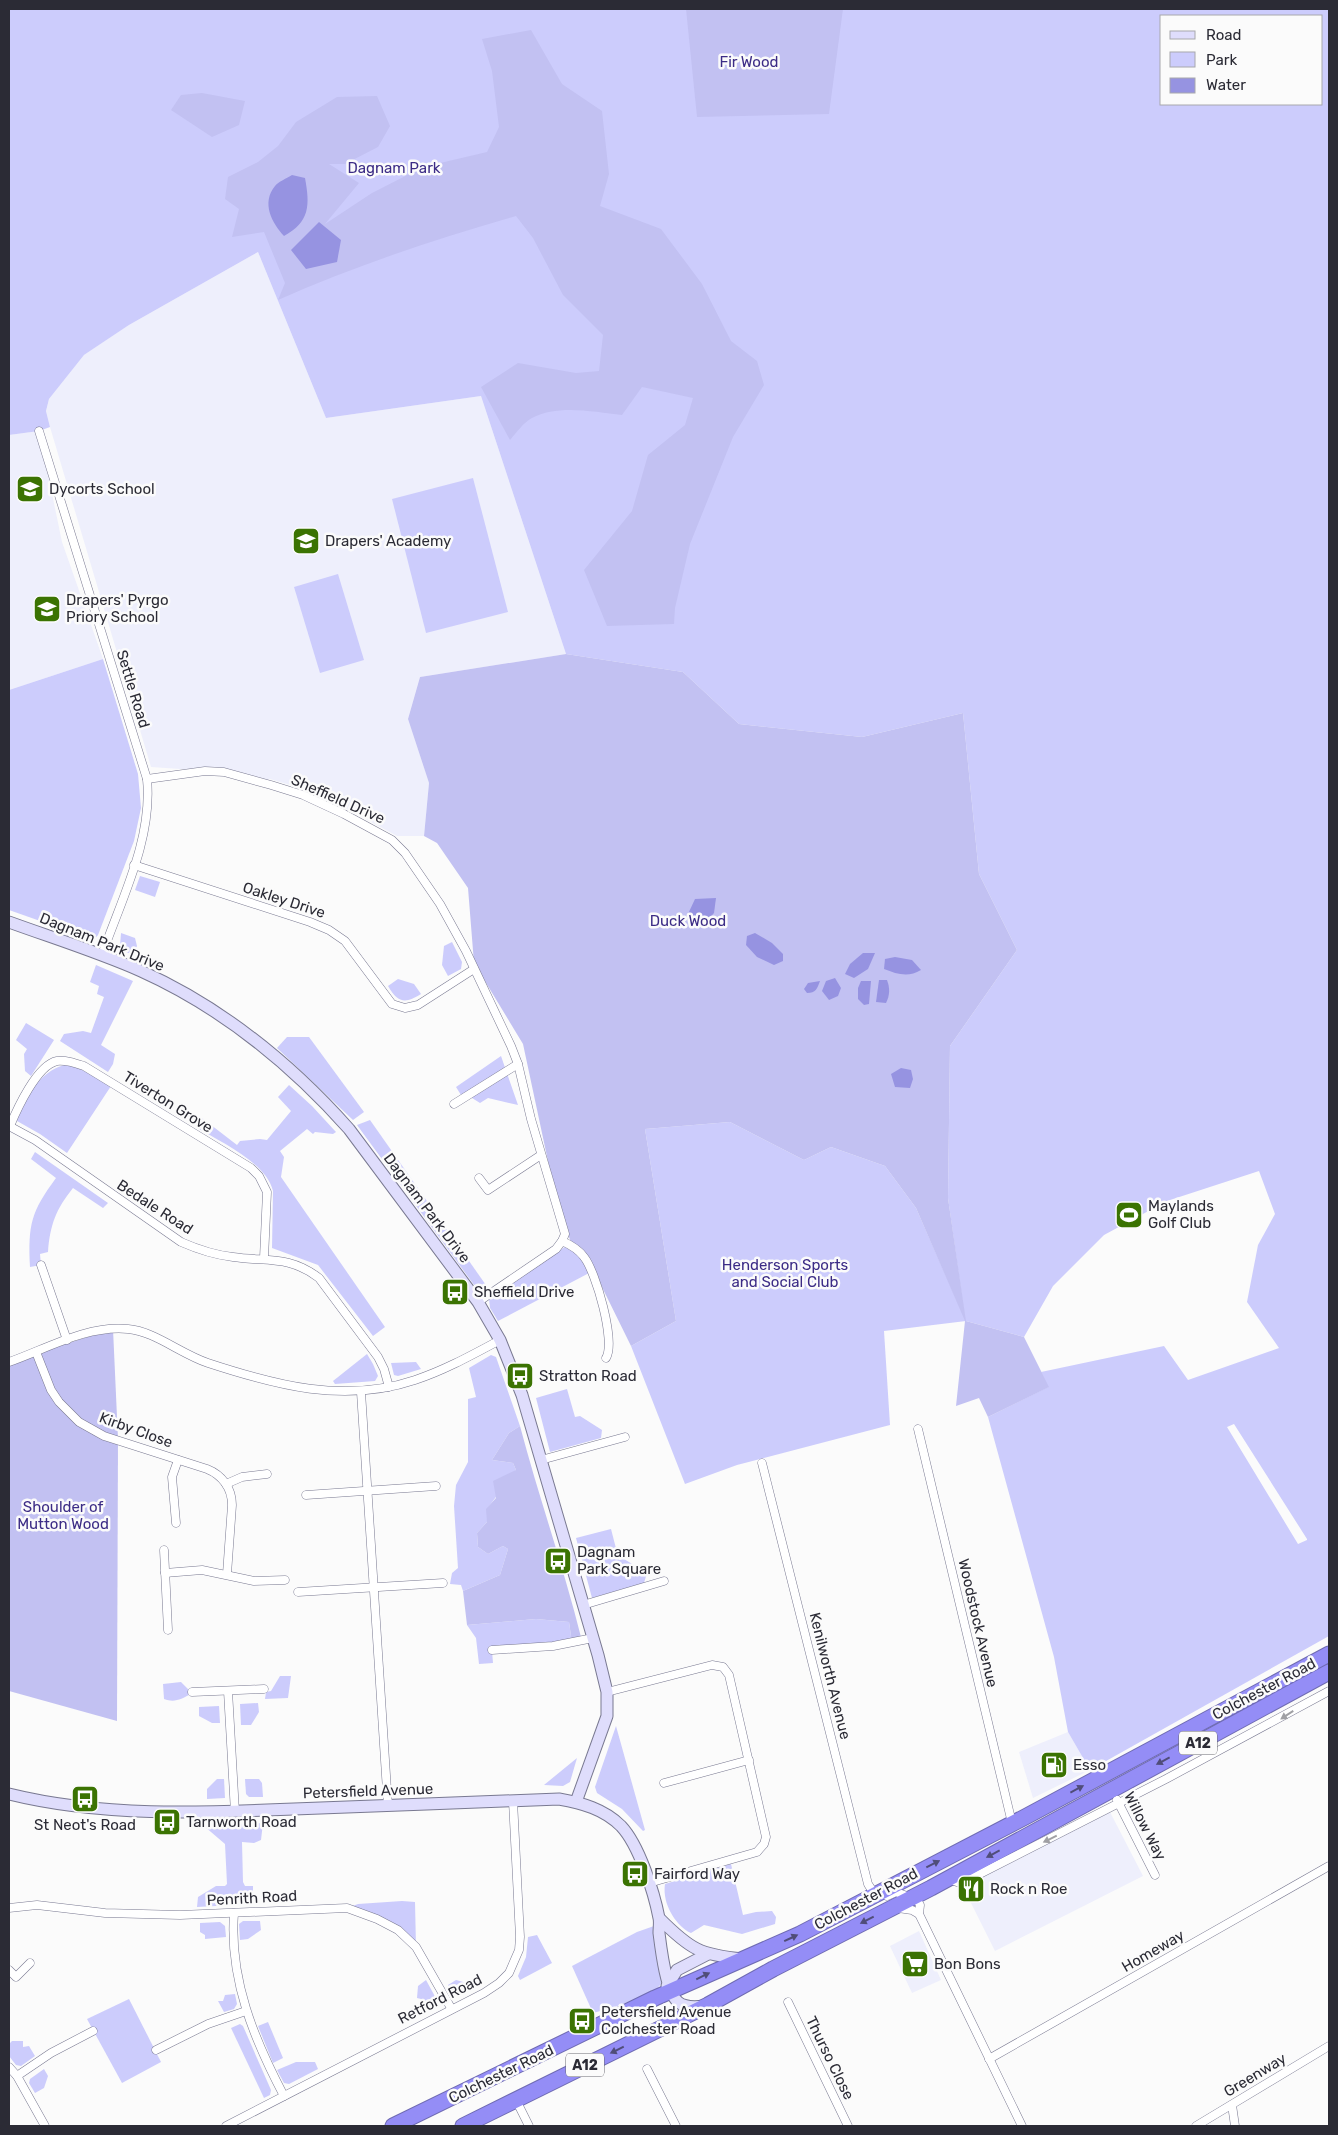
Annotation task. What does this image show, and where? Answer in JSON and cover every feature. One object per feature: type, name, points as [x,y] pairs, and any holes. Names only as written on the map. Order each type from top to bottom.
[{"type":"highway","name":"Colchester Road","points":[[393,2126],[669,1989],[747,1959],[874,1895],[1329,1654]]},
{"type":"highway","name":"Colchester Road","points":[[462,2126],[708,2005],[947,1878],[1115,1796],[1327,1675]]},
{"type":"street","name":"Settle Road","points":[[39,431],[147,779],[149,798],[146,822],[134,865],[102,955]]},
{"type":"street","name":"Sheffield Drive","points":[[147,779],[205,771],[224,772],[302,795],[344,814],[392,840],[405,853],[440,904],[511,1046],[518,1064],[541,1154],[564,1225],[565,1234],[562,1241]]},
{"type":"street","name":"Oakley Drive","points":[[134,865],[310,922],[329,930],[345,941],[392,1004],[405,1008],[418,1005],[474,969]]},
{"type":"street","name":"Dagnam Park Drive","points":[[9,922],[102,955],[143,972],[203,1004],[273,1053],[349,1129],[478,1302],[500,1340],[522,1395],[607,1692],[606,1716],[576,1802]]},
{"type":"street","name":"Tiverton Grove","points":[[10,1126],[15,1113],[37,1076],[50,1064],[64,1061],[84,1066],[251,1168],[259,1176],[266,1192],[264,1258]]},
{"type":"street","points":[[454,1104],[518,1064]]},
{"type":"street","name":"Bedale Road","points":[[10,1126],[35,1140],[181,1242],[234,1257],[282,1260],[299,1265],[318,1278],[378,1357],[389,1387]]},
{"type":"street","points":[[479,1178],[488,1190],[541,1154]]},
{"type":"street","points":[[478,1302],[556,1249],[562,1241],[572,1246],[585,1258],[597,1285],[606,1320],[610,1352],[606,1358]]},
{"type":"street","points":[[40,1265],[67,1340]]},
{"type":"street","points":[[9,1362],[98,1330],[127,1329],[141,1331],[187,1355],[259,1379],[302,1389],[361,1392],[389,1387],[435,1373],[500,1340]]},
{"type":"street","name":"Kirby Close","points":[[36,1352],[51,1390],[59,1402],[79,1422],[104,1436],[214,1472],[226,1484]]},
{"type":"street","points":[[361,1392],[388,1806]]},
{"type":"street","name":"Woodstock Avenue","points":[[918,1429],[1012,1823]]},
{"type":"street","points":[[541,1460],[624,1437]]},
{"type":"street","name":"Kirby Close","points":[[176,1523],[172,1476],[178,1460]]},
{"type":"street","name":"Kenilworth Avenue","points":[[762,1463],[868,1884],[874,1895]]},
{"type":"street","points":[[227,1574],[232,1505],[226,1484],[242,1477],[267,1474]]},
{"type":"street","points":[[306,1495],[436,1486]]},
{"type":"street","points":[[164,1550],[168,1630]]},
{"type":"street","points":[[165,1574],[202,1570],[254,1581],[284,1580]]},
{"type":"street","points":[[583,1605],[664,1581]]},
{"type":"street","points":[[298,1592],[443,1583]]},
{"type":"street","points":[[492,1650],[553,1646],[593,1638]]},
{"type":"street","points":[[607,1692],[712,1665],[723,1667],[730,1675],[766,1837],[762,1848],[752,1854],[649,1883]]},
{"type":"street","points":[[192,1692],[264,1689]]},
{"type":"street","points":[[228,1691],[235,1812]]},
{"type":"street","name":"Colchester Road","points":[[1115,1796],[1237,1742],[1329,1692]]},
{"type":"street","points":[[664,1783],[749,1760]]},
{"type":"street","name":"Petersfield Avenue","points":[[9,1794],[41,1802],[129,1812],[235,1812],[559,1799],[576,1802],[602,1811],[622,1828],[640,1853],[660,1919],[659,1933],[669,1989]]},
{"type":"street","name":"Willow Way","points":[[1115,1796],[1155,1875]]},
{"type":"street","name":"Retford Road","points":[[226,2126],[499,1983],[510,1973],[516,1960],[520,1937],[514,1801]]},
{"type":"street","name":"Homeway","points":[[990,2059],[1329,1866]]},
{"type":"street","points":[[874,1895],[889,1896],[896,1892],[917,1900],[920,1905],[920,1914],[1022,2126]]},
{"type":"street","name":"Penrith Road","points":[[9,1908],[38,1904],[128,1914],[180,1915],[347,1908],[377,1919],[398,1930],[416,1946],[451,2008]]},
{"type":"street","points":[[892,1907],[912,1910],[920,1914]]},
{"type":"street","points":[[234,1913],[232,1933],[246,2011],[260,2050],[284,2096]]},
{"type":"street","name":"Petersfield Avenue","points":[[660,1919],[688,1946],[708,1954],[747,1959]]},
{"type":"street","points":[[708,1954],[677,1970],[669,1989],[678,2003],[688,2006],[708,2005]]},
{"type":"street","points":[[9,1984],[30,1963]]},
{"type":"street","points":[[9,1970],[16,1978]]},
{"type":"street","name":"Thurso Close","points":[[788,2002],[848,2126]]},
{"type":"street","points":[[156,2050],[208,2024],[246,2011]]},
{"type":"street","points":[[17,2076],[51,2053],[93,2031]]},
{"type":"street","name":"Greenway","points":[[1196,2126],[1329,2046]]},
{"type":"street","points":[[9,2067],[17,2076],[45,2126]]},
{"type":"street","points":[[647,2069],[676,2126]]},
{"type":"street","points":[[516,2100],[529,2126]]},
{"type":"street","points":[[1232,2105],[1235,2126]]},
{"type":"shaded area","name":"Drapers' Academy","points":[[258,252],[326,418],[481,396],[566,654],[420,677],[408,719],[429,783],[424,836],[397,836],[317,793],[270,779],[259,782],[224,772],[151,767],[50,427],[46,411],[49,399],[84,355],[129,325]]},
{"type":"shaded area","name":"Drapers' Pyrgo Priory School","points":[[39,431],[62,542],[103,659],[9,690],[9,435]]},
{"type":"shaded area","points":[[1068,1732],[1090,1770],[1033,1798],[1019,1752]]},
{"type":"shaded area","points":[[1110,1812],[1143,1876],[995,1951],[963,1887]]},
{"type":"shaded area","points":[[919,1931],[941,1980],[912,1993],[890,1946]]},
{"type":"green space","points":[[9,9],[1329,9],[1329,1636],[1090,1770],[1068,1732],[1054,1657],[988,1417],[1048,1387],[1041,1372],[1164,1346],[1188,1380],[1279,1348],[1247,1302],[1258,1245],[1275,1214],[1259,1171],[1167,1201],[1104,1235],[1053,1286],[1024,1337],[966,1321],[884,1331],[890,1425],[737,1465],[685,1484],[631,1346],[676,1321],[645,1129],[730,1122],[804,1160],[831,1147],[885,1166],[916,1208],[965,1319],[948,1198],[950,1046],[1017,950],[979,874],[963,713],[862,737],[739,724],[683,672],[566,654],[481,396],[326,418],[258,252],[129,325],[84,355],[49,399],[46,411],[50,427],[39,431],[9,435]],"holes":[[[1234,1424],[1307,1539],[1298,1544],[1227,1427]]]},
{"type":"green space","name":"Fir Wood","points":[[686,9],[843,9],[829,114],[697,117]]},
{"type":"green space","points":[[531,30],[562,84],[602,111],[609,174],[600,206],[661,229],[702,284],[731,341],[757,361],[764,385],[733,437],[690,544],[675,608],[674,624],[607,626],[584,570],[632,511],[648,455],[685,425],[693,398],[642,387],[622,415],[576,410],[553,411],[529,420],[510,440],[481,387],[518,363],[576,373],[599,371],[603,335],[563,295],[533,238],[516,216],[396,254],[278,300],[285,283],[264,232],[232,237],[239,209],[225,199],[228,177],[258,162],[278,146],[296,122],[337,97],[377,96],[390,126],[378,147],[345,164],[329,164],[359,183],[325,224],[372,193],[423,167],[487,152],[499,127],[492,71],[482,39]]},
{"type":"green space","points":[[202,93],[245,101],[239,125],[212,137],[171,110],[181,95]]},
{"type":"green space","points":[[473,478],[508,612],[426,633],[392,499]]},
{"type":"green space","points":[[338,574],[364,660],[320,673],[294,587]]},
{"type":"green space","name":"Duck Wood","points":[[566,654],[683,672],[739,724],[862,737],[963,713],[979,874],[1017,950],[950,1046],[948,1198],[966,1321],[1024,1337],[1049,1387],[988,1417],[979,1398],[956,1406],[965,1321],[916,1208],[885,1166],[831,1147],[804,1160],[730,1122],[645,1129],[676,1321],[631,1346],[599,1281],[572,1246],[555,1194],[523,1044],[474,963],[468,888],[437,843],[424,836],[429,783],[408,719],[420,677]]},
{"type":"green space","points":[[103,659],[138,774],[141,808],[134,841],[98,935],[94,940],[9,910],[9,690]]},
{"type":"green space","points":[[140,876],[160,882],[155,897],[135,890]]},
{"type":"green space","points":[[121,933],[135,938],[137,946],[133,955],[124,951],[120,946]]},
{"type":"green space","points":[[452,942],[462,962],[461,969],[448,976],[442,965],[444,946]]},
{"type":"green space","points":[[96,965],[133,981],[101,1045],[115,1054],[113,1064],[108,1072],[60,1041],[64,1034],[83,1031],[91,1033],[104,997],[97,994],[99,986],[90,982]]},
{"type":"green space","points":[[398,979],[414,984],[421,994],[406,1000],[399,999],[388,986]]},
{"type":"green space","points":[[26,1023],[54,1040],[31,1076],[25,1071],[24,1054],[27,1049],[16,1040]]},
{"type":"green space","points":[[287,1037],[309,1037],[364,1112],[353,1120],[277,1048]]},
{"type":"green space","points":[[501,1056],[518,1105],[488,1098],[480,1103],[464,1093],[461,1095],[456,1087]]},
{"type":"green space","points":[[64,1065],[82,1070],[111,1086],[67,1153],[17,1121],[23,1104],[34,1087],[48,1073]]},
{"type":"green space","points":[[289,1085],[336,1132],[333,1134],[315,1132],[313,1134],[307,1129],[280,1151],[284,1157],[281,1177],[385,1327],[373,1336],[318,1265],[272,1248],[273,1191],[269,1181],[261,1171],[241,1154],[196,1127],[202,1118],[237,1145],[240,1141],[267,1140],[291,1111],[278,1097]]},
{"type":"green space","points":[[370,1120],[488,1288],[483,1292],[477,1289],[357,1125]]},
{"type":"green space","points":[[35,1152],[108,1203],[103,1208],[73,1188],[62,1203],[55,1218],[50,1234],[48,1252],[40,1254],[41,1265],[30,1267],[30,1240],[33,1219],[41,1200],[56,1178],[31,1159]]},
{"type":"green space","points":[[569,1244],[591,1272],[498,1321],[490,1308],[489,1299]]},
{"type":"green space","name":"Shoulder of Mutton Wood","points":[[113,1329],[118,1439],[117,1721],[9,1691],[9,1362]]},
{"type":"green space","points":[[367,1354],[378,1376],[375,1381],[335,1384],[333,1381]]},
{"type":"green space","points":[[491,1355],[496,1357],[520,1426],[509,1433],[492,1460],[513,1463],[516,1470],[487,1509],[487,1522],[477,1533],[478,1547],[488,1554],[503,1546],[508,1549],[500,1575],[463,1591],[461,1585],[450,1584],[452,1573],[458,1568],[454,1506],[456,1485],[468,1462],[468,1399],[476,1397],[469,1368]]},
{"type":"green space","points":[[416,1362],[421,1369],[398,1376],[394,1375],[391,1363]]},
{"type":"green space","points":[[567,1389],[575,1417],[580,1416],[602,1430],[601,1438],[550,1452],[536,1398]]},
{"type":"green space","points":[[520,1426],[582,1641],[572,1643],[569,1622],[536,1619],[467,1625],[463,1591],[500,1575],[508,1549],[503,1546],[488,1554],[478,1547],[477,1533],[487,1522],[486,1509],[496,1498],[493,1481],[516,1470],[513,1463],[492,1460],[509,1433]]},
{"type":"green space","points":[[611,1529],[619,1560],[624,1559],[647,1573],[644,1583],[592,1598],[576,1538]]},
{"type":"green space","points":[[536,1619],[569,1622],[572,1643],[492,1651],[493,1663],[479,1664],[476,1638],[467,1625]]},
{"type":"green space","points":[[280,1676],[291,1676],[288,1698],[265,1699],[266,1692],[271,1691]]},
{"type":"green space","points":[[181,1682],[191,1694],[181,1699],[164,1699],[163,1684]]},
{"type":"green space","points":[[258,1703],[259,1712],[251,1725],[241,1725],[240,1704]]},
{"type":"green space","points":[[219,1706],[220,1723],[212,1723],[199,1716],[199,1707]]},
{"type":"green space","points":[[616,1726],[645,1830],[643,1831],[622,1809],[597,1793],[595,1787]]},
{"type":"green space","points":[[577,1758],[570,1782],[563,1786],[544,1785]]},
{"type":"green space","points":[[217,1779],[224,1779],[225,1798],[207,1799],[207,1789]]},
{"type":"green space","points":[[245,1779],[259,1779],[262,1783],[263,1797],[249,1797],[246,1794]]},
{"type":"green space","points":[[263,1823],[261,1840],[254,1843],[242,1842],[243,1882],[245,1886],[253,1886],[253,1904],[197,1907],[198,1897],[216,1886],[225,1886],[227,1884],[225,1844],[204,1826]]},
{"type":"green space","points":[[731,1864],[743,1915],[772,1911],[776,1917],[775,1924],[742,1934],[704,1925],[691,1933],[680,1925],[671,1913],[666,1899],[665,1884]]},
{"type":"green space","points":[[415,1902],[416,1947],[398,1930],[347,1908],[358,1904]]},
{"type":"green space","points":[[243,1921],[260,1921],[261,1930],[248,1939],[240,1940],[239,1924]]},
{"type":"green space","points":[[220,1922],[225,1926],[226,1937],[205,1939],[205,1935],[200,1932],[200,1923]]},
{"type":"green space","points":[[654,1926],[663,1978],[661,1984],[654,1992],[593,2013],[572,1966],[637,1932]]},
{"type":"green space","points":[[537,1935],[552,1963],[520,1980],[518,1976],[526,1957],[528,1937]]},
{"type":"green space","points":[[426,1980],[438,2002],[437,2007],[424,2014],[420,2007],[421,1999],[417,1998],[418,1986]]},
{"type":"green space","points":[[456,1980],[467,1983],[471,1990],[457,1997],[453,1996],[448,1985]]},
{"type":"green space","points":[[235,1994],[237,2004],[234,2009],[224,2012],[218,2001],[223,2001],[225,1995]]},
{"type":"green space","points":[[129,1999],[161,2062],[122,2083],[87,2019]]},
{"type":"green space","points":[[268,2022],[283,2058],[273,2063],[258,2026]]},
{"type":"green space","points":[[240,2024],[243,2026],[271,2090],[270,2095],[264,2098],[231,2028]]},
{"type":"green space","points":[[12,2041],[23,2041],[23,2047],[29,2046],[35,2056],[21,2066],[16,2065],[9,2056],[9,2044]]},
{"type":"green space","points":[[296,2062],[315,2062],[318,2069],[289,2084],[284,2083],[277,2070]]},
{"type":"green space","points":[[44,2069],[48,2076],[44,2088],[35,2093],[29,2083],[30,2079]]},
{"type":"water","points":[[292,175],[305,178],[307,205],[306,212],[299,225],[284,236],[272,219],[269,199],[276,185]]},
{"type":"water","points":[[319,222],[341,240],[337,262],[306,269],[291,250]]},
{"type":"water","points":[[716,898],[714,913],[703,925],[690,924],[688,914],[695,899]]},
{"type":"water","points":[[755,933],[772,943],[783,954],[783,961],[774,965],[757,957],[746,945],[747,936]]},
{"type":"water","points":[[863,953],[875,953],[868,969],[854,978],[845,974],[850,964]]},
{"type":"water","points":[[895,957],[912,960],[921,970],[907,975],[884,969],[885,959]]},
{"type":"water","points":[[835,978],[841,988],[838,996],[829,1000],[822,991],[826,981]]},
{"type":"water","points":[[879,980],[887,980],[888,983],[889,994],[886,1003],[876,1002]]},
{"type":"water","points":[[820,981],[817,988],[812,992],[807,993],[804,989],[808,983]]},
{"type":"water","points":[[861,981],[871,981],[869,1004],[864,1005],[858,999],[858,988]]},
{"type":"water","points":[[901,1068],[911,1070],[913,1079],[910,1088],[895,1087],[891,1074]]},
{"type":"place","name":"Dycorts School","points":[[30,489]]},
{"type":"place","name":"Drapers' Academy","points":[[306,541]]},
{"type":"place","name":"Drapers' Pyrgo Priory School","points":[[47,609]]},
{"type":"place","name":"Maylands Golf Club","points":[[1129,1215]]},
{"type":"place","name":"Sheffield Drive","points":[[455,1292]]},
{"type":"place","name":"Stratton Road","points":[[520,1376]]},
{"type":"place","name":"Dagnam Park Square","points":[[558,1561]]},
{"type":"place","name":"Esso","points":[[1054,1765]]},
{"type":"place","name":"St Neot's Road","points":[[85,1799]]},
{"type":"place","name":"Tarnworth Road","points":[[167,1822]]},
{"type":"place","name":"Fairford Way","points":[[635,1874]]},
{"type":"place","name":"Rock n Roe","points":[[971,1889]]},
{"type":"place","name":"Bon Bons","points":[[915,1964]]},
{"type":"place","name":"Petersfield Avenue Colchester Road","points":[[582,2021]]},
{"type":"park label","name":"Dagnam Park","points":[[394,168]]},
{"type":"park label","name":"Henderson Sports and Social Club","points":[[785,1274]]}]
